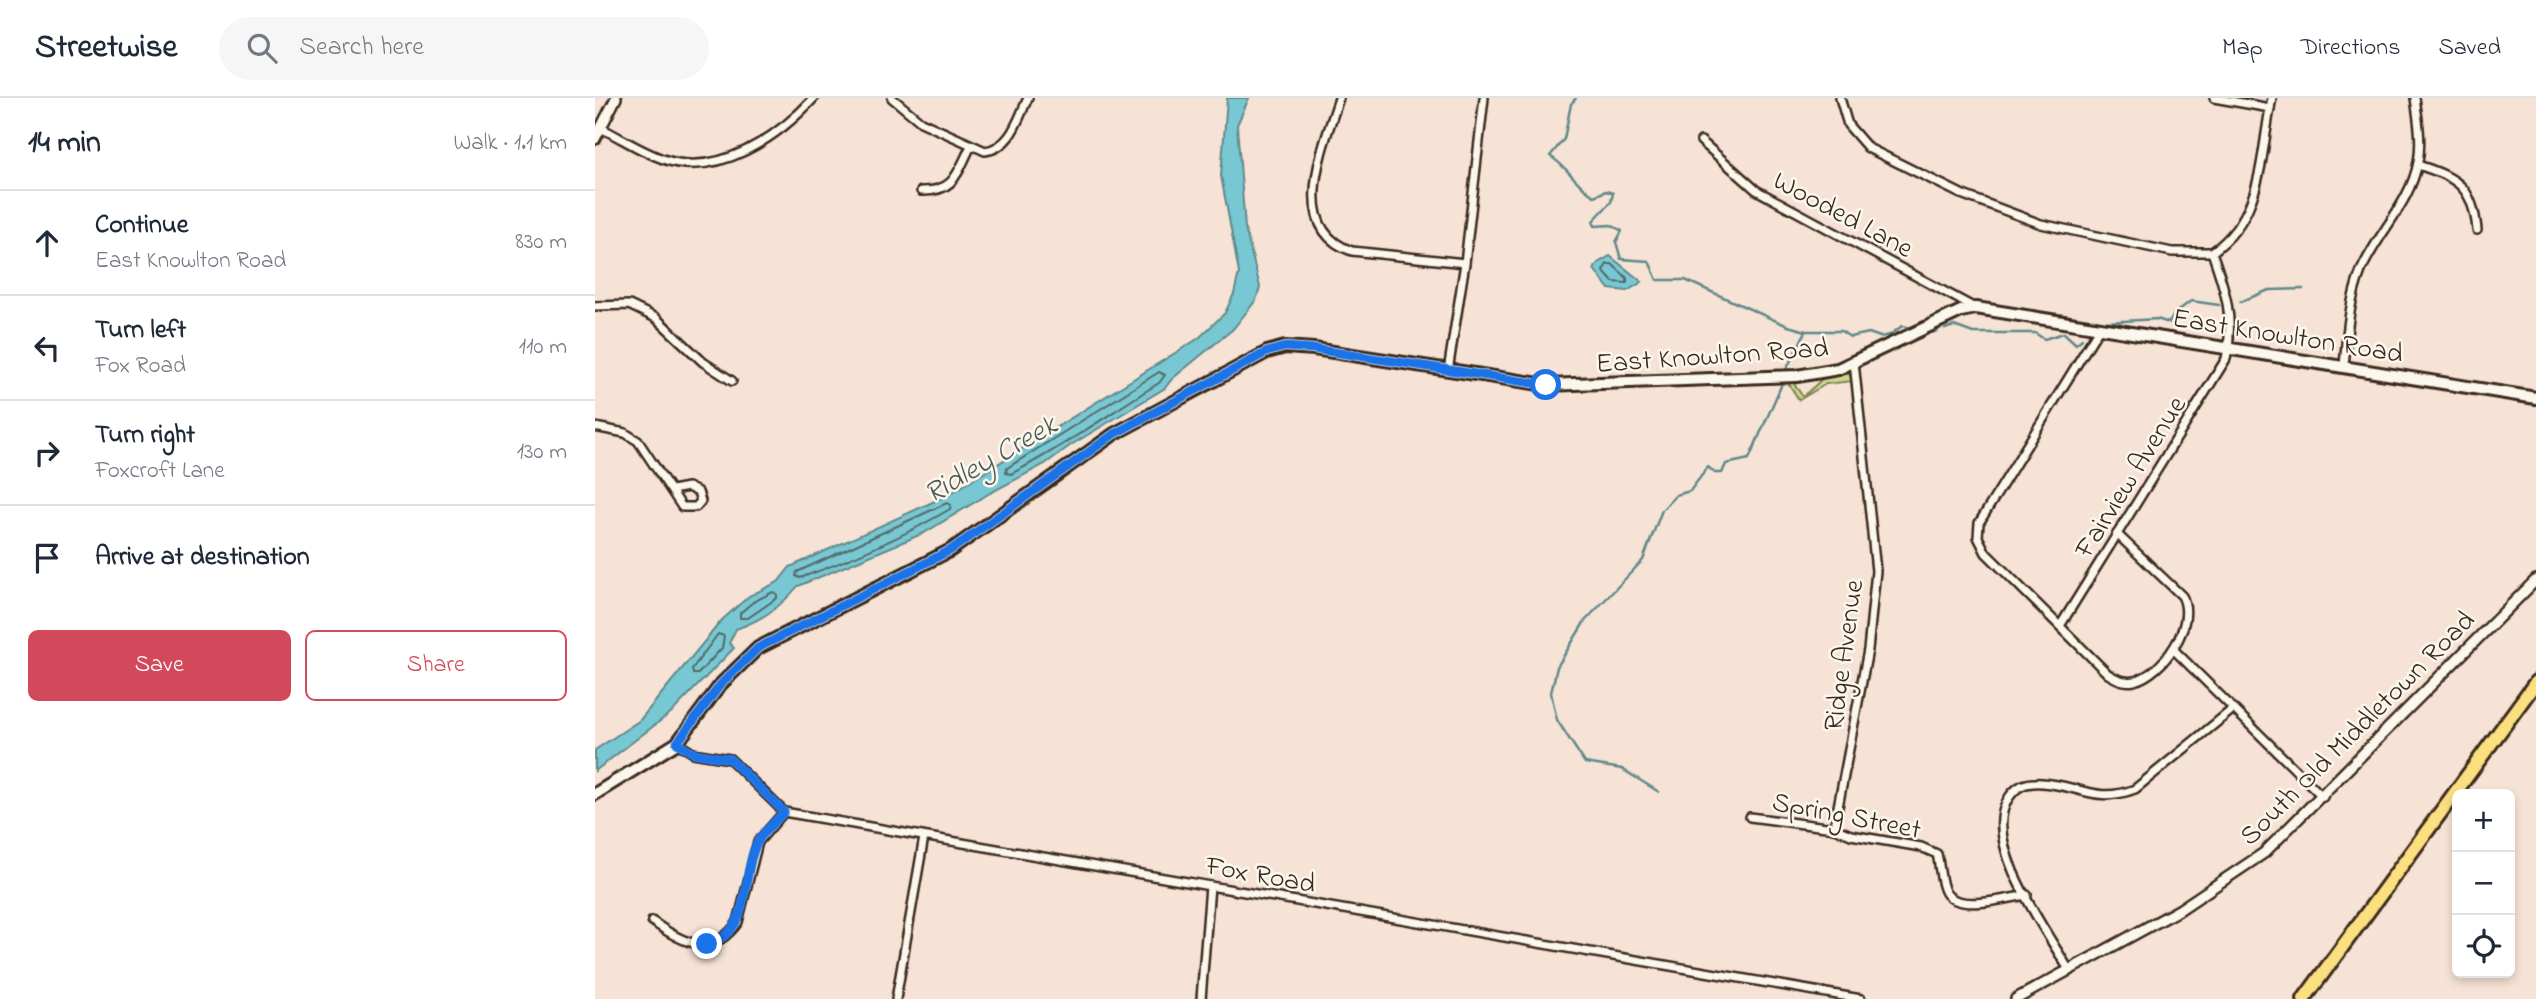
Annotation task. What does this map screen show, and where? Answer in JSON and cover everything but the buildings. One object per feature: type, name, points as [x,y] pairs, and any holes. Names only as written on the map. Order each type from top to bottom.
[{"type":"main road","name":"East Knowlton Road","points":[[595,794],[677,743],[721,684],[758,648],[951,550],[1114,434],[1267,352],[1285,347],[1314,349],[1537,384],[1583,386],[1808,375],[1828,372],[1854,362],[1961,312],[1976,308],[2229,346],[2536,398]]},
{"type":"main road","points":[[2304,999],[2536,682]]},
{"type":"street","points":[[595,139],[616,98]]},
{"type":"street","points":[[601,128],[663,159],[703,164],[760,142],[792,120],[814,98]]},
{"type":"street","points":[[892,98],[921,122],[971,146],[989,150],[1004,143],[1028,98]]},
{"type":"street","points":[[1339,98],[1314,190],[1315,210],[1324,230],[1338,246],[1352,250],[1465,263]]},
{"type":"street","points":[[1448,372],[1465,263],[1484,98]]},
{"type":"street","points":[[1840,98],[1848,125],[1868,149],[1961,194],[2041,224],[2172,252],[2212,252],[2236,233],[2254,198],[2272,98]]},
{"type":"street","points":[[2214,98],[2270,108]]},
{"type":"street","points":[[2344,366],[2351,305],[2358,279],[2406,194],[2418,165],[2420,135],[2415,98]]},
{"type":"street","name":"Wooded Lane","points":[[1701,141],[1756,190],[1976,308]]},
{"type":"street","points":[[921,191],[937,192],[949,185],[971,146]]},
{"type":"street","points":[[2418,165],[2444,173],[2462,185],[2473,206],[2477,230]]},
{"type":"street","points":[[2212,252],[2229,300],[2229,346]]},
{"type":"street","points":[[595,306],[629,305],[656,318],[703,362],[732,381]]},
{"type":"street","points":[[2101,327],[1979,523],[1978,537],[1986,552],[2108,674],[2119,681],[2134,681],[2145,675],[2173,649],[2186,624],[2188,607],[2182,596],[2117,534]]},
{"type":"street","name":"Fairview Avenue","points":[[2060,626],[2226,359],[2229,346]]},
{"type":"street","name":"Ridge Avenue","points":[[1834,828],[1868,650],[1876,571],[1854,362]]},
{"type":"street","points":[[595,427],[625,433],[638,441],[671,490]]},
{"type":"street","name":"South Old Middletown Road","points":[[2017,999],[2179,911],[2239,872],[2323,797],[2536,580]]},
{"type":"street","points":[[2173,649],[2323,797]]},
{"type":"street","points":[[2069,970],[2004,851],[2000,827],[2004,807],[2011,793],[2022,784],[2039,782],[2116,796],[2135,789],[2232,709]]},
{"type":"street","points":[[652,921],[685,942],[707,944],[730,933],[738,922],[758,842],[784,812],[730,759],[693,753],[677,743]]},
{"type":"street","name":"Fox Road","points":[[784,812],[1861,999]]},
{"type":"street","name":"Spring Street","points":[[1750,817],[1834,828],[1851,835],[1921,847],[1937,854],[1945,892],[1953,899],[1968,904],[2027,895]]},
{"type":"street","points":[[896,999],[924,837]]},
{"type":"street","points":[[1201,999],[1210,886]]},
{"type":"green space","points":[[1848,372],[1853,381],[1826,384],[1799,400],[1787,381],[1793,382],[1803,397],[1822,379]]},
{"type":"water","points":[[1227,98],[1249,98],[1237,125],[1245,228],[1260,287],[1256,300],[1233,329],[1172,379],[1165,388],[1071,445],[1045,464],[924,533],[798,586],[770,612],[736,629],[729,643],[734,648],[673,711],[595,771],[595,750],[640,720],[722,620],[749,596],[778,582],[790,567],[948,495],[1199,338],[1225,313],[1234,294],[1239,273],[1221,176]]},
{"type":"water","points":[[1610,256],[1642,282],[1627,291],[1609,289],[1594,269],[1598,263]]},
{"type":"waterway","points":[[1576,98],[1571,104],[1564,139],[1550,156],[1594,196],[1606,191],[1613,193],[1611,202],[1593,221],[1595,226],[1611,225],[1622,231],[1616,242],[1621,259],[1649,261],[1657,280],[1685,280],[1788,326],[1806,331],[1841,331],[1850,337],[1869,333],[1880,337],[1890,335],[1902,326],[1913,328]]},
{"type":"waterway","points":[[2240,302],[2269,290],[2303,289]]},
{"type":"waterway","points":[[2106,322],[2157,319],[2169,323],[2175,313],[2191,301],[2219,305]]},
{"type":"waterway","points":[[1945,329],[1954,326],[1973,333],[2035,333],[2044,339],[2064,333],[2076,344],[2082,339]]},
{"type":"waterway","points":[[1786,370],[1806,331]]},
{"type":"waterway","points":[[1931,333],[1938,331]]},
{"type":"waterway","points":[[1659,792],[1622,769],[1585,763],[1557,720],[1551,693],[1557,667],[1585,621],[1643,560],[1662,510],[1676,495],[1690,491],[1708,467],[1715,473],[1722,473],[1726,464],[1749,459],[1781,386]]},
{"type":"route","points":[[707,944],[719,941],[730,933],[738,922],[758,842],[784,812],[760,785],[730,759],[693,753],[677,743],[688,732],[721,684],[742,660],[758,648],[951,550],[1076,458],[1114,434],[1267,352],[1285,347],[1314,349],[1448,372],[1546,385]]},
{"type":"water label","name":"Ridley Creek","points":[[990,458]]}]
